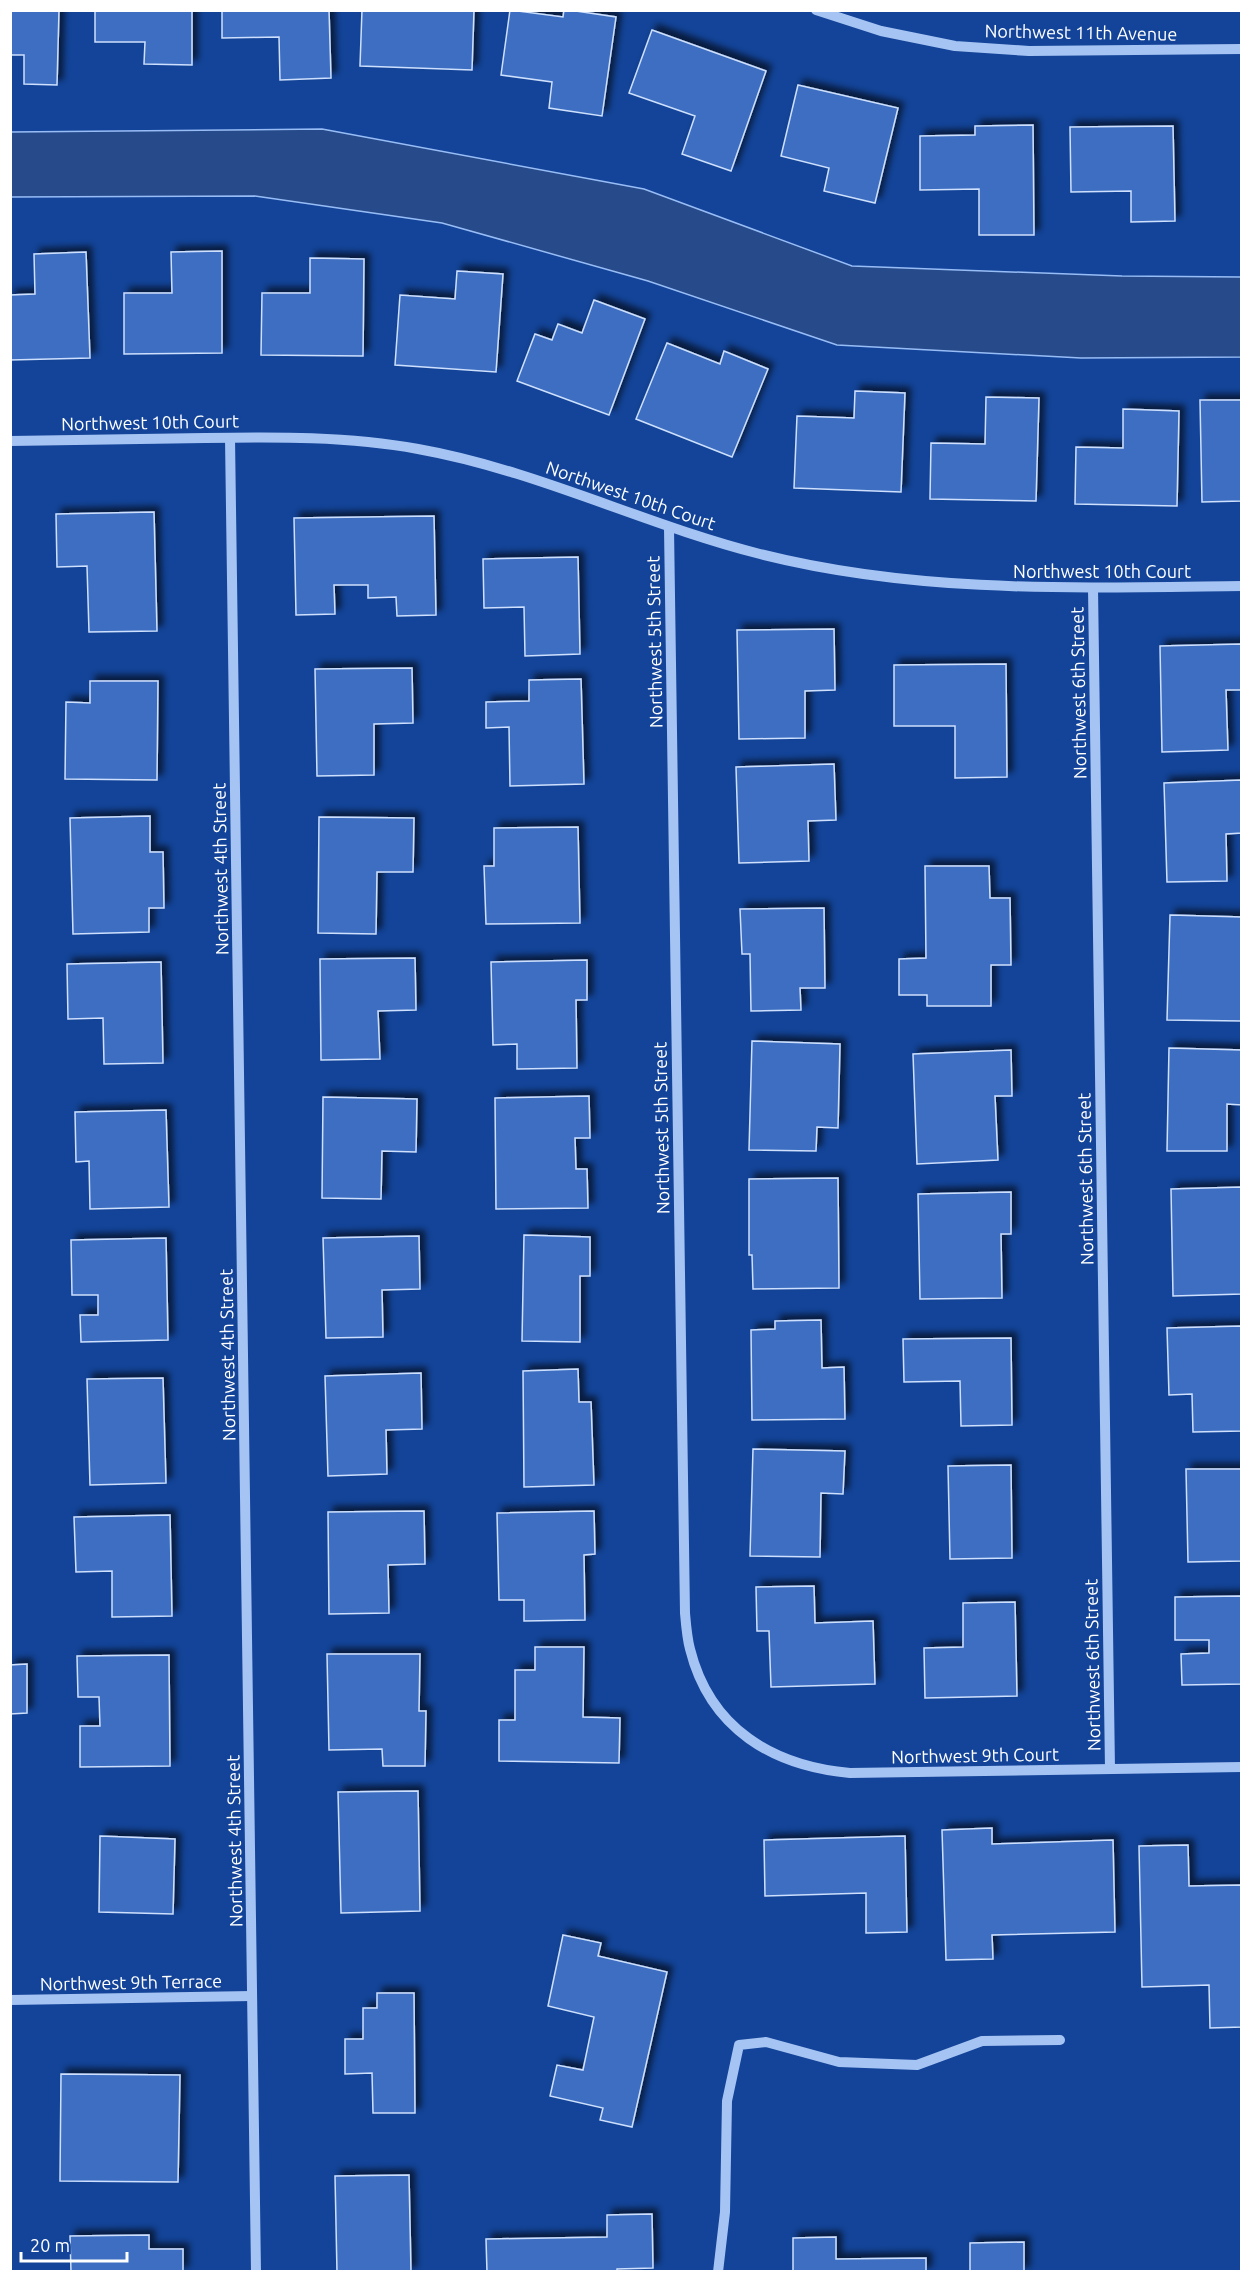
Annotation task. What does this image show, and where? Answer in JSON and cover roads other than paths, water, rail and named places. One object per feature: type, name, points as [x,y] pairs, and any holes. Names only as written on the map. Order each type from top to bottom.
[{"type":"street","name":"Northwest 11th Avenue","points":[[816,10],[881,31],[955,46],[1029,51],[1242,49]]},
{"type":"street","name":"Northwest 10th Court","points":[[10,441],[306,437],[419,449],[496,466],[669,528],[762,555],[874,576],[984,587],[1242,586]]},
{"type":"street","name":"Northwest 4th Street","points":[[230,438],[256,2271]]},
{"type":"street","name":"Northwest 5th Street","points":[[669,528],[685,1613],[690,1649],[702,1684],[725,1717]]},
{"type":"street","name":"Northwest 6th Street","points":[[1093,588],[1110,1769]]},
{"type":"street","name":"Northwest 9th Court","points":[[725,1717],[749,1740],[780,1758],[815,1770],[850,1773],[1242,1767]]},
{"type":"street","name":"Northwest 9th Terrace","points":[[10,2000],[252,1996]]},
{"type":"street","points":[[718,2271],[725,2212],[727,2101],[739,2045],[766,2042],[839,2062],[917,2065],[982,2041],[1060,2040]]},
{"type":"water","points":[[322,129],[644,189],[852,266],[1122,276],[1241,277],[1241,357],[1081,358],[837,345],[648,281],[442,223],[255,196],[11,197],[11,132]]}]
